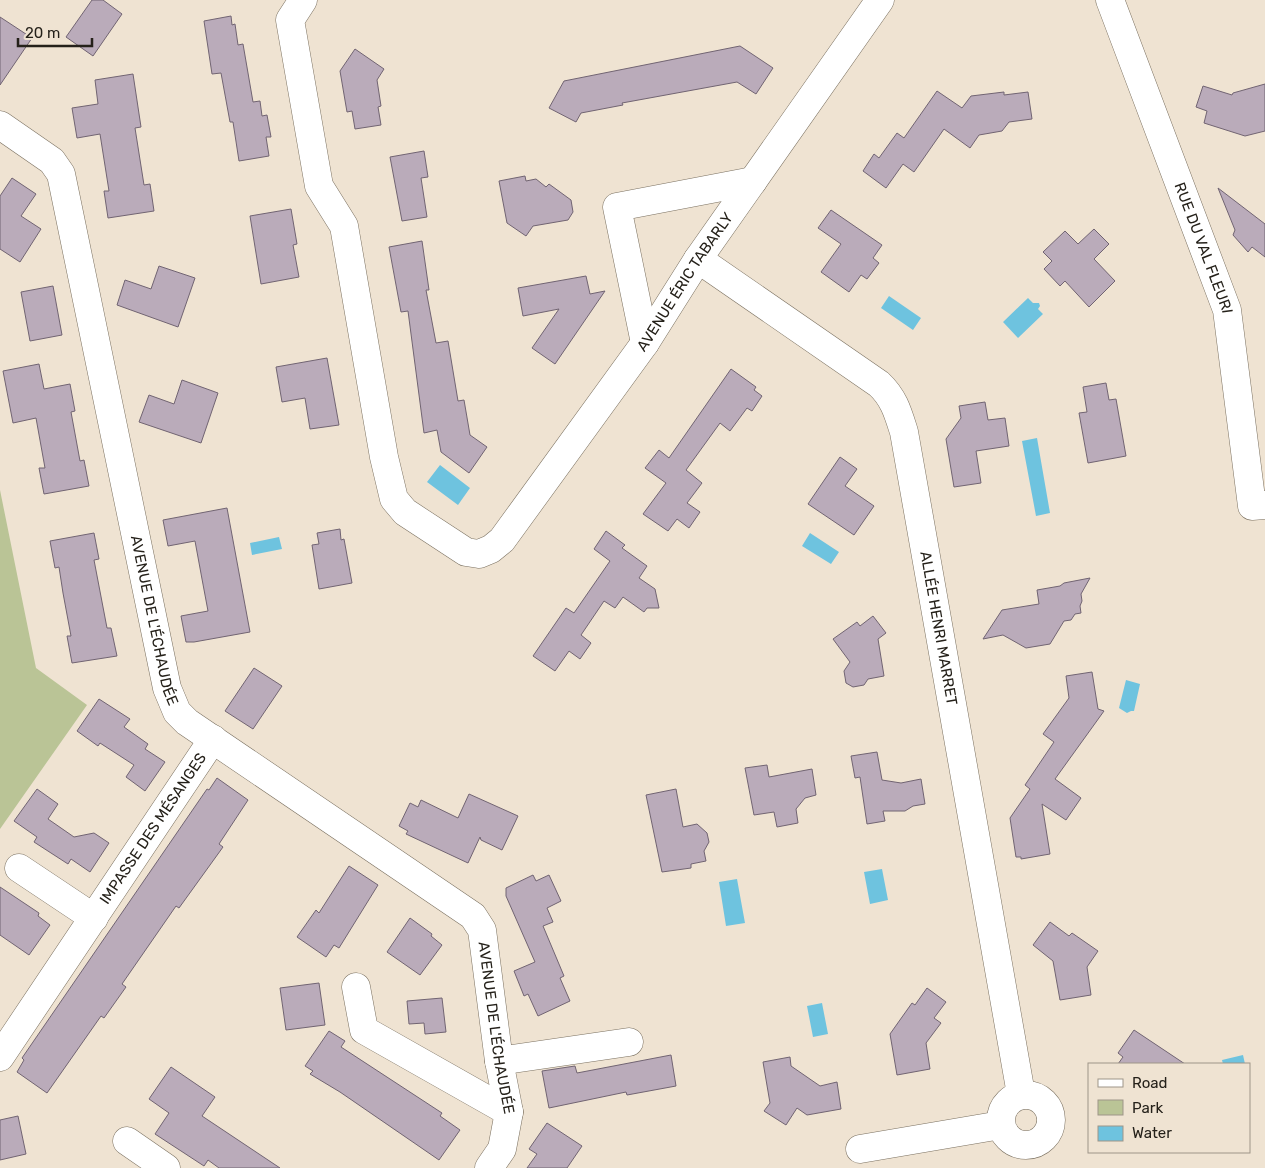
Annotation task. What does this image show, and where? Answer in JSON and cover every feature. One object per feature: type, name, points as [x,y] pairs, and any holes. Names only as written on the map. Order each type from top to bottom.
[{"type":"street","name":"AVENUE ÉRIC TABARLY","points":[[303,0],[290,20],[319,186],[344,226],[384,457],[394,499],[404,512],[458,547],[466,552],[479,554],[491,549],[502,540],[645,343],[698,259],[880,0]]},
{"type":"street","name":"RUE DU VAL FLEURI","points":[[1110,0],[1227,310],[1259,506]]},
{"type":"street","name":"AVENUE DE L'ÉCHAUDÉE","points":[[0,125],[52,161],[61,174],[167,688],[177,712],[187,722],[473,916],[482,930],[499,1061],[509,1112],[502,1149],[489,1168]]},
{"type":"street","points":[[645,343],[617,207],[753,181]]},
{"type":"street","name":"ALLÉE HENRI MARRET","points":[[698,259],[879,384],[889,394],[896,406],[904,432],[1021,1094]]},
{"type":"street","name":"IMPASSE DES MÉSANGES","points":[[0,1057],[214,739]]},
{"type":"street","name":"IMPASSE DES MÉSANGES","points":[[19,868],[94,918]]},
{"type":"street","points":[[356,987],[364,1030],[509,1112]]},
{"type":"street","points":[[499,1061],[630,1042]]},
{"type":"street","points":[[1021,1094],[1035,1095],[1046,1103],[1051,1116],[1050,1129],[1042,1140],[1029,1145],[1013,1143],[1002,1131],[1000,1116],[1007,1102],[1021,1094]]},
{"type":"street","points":[[860,1149],[1002,1125]]},
{"type":"street","points":[[127,1141],[166,1168]]},
{"type":"green space","points":[[0,490],[36,668],[87,705],[0,829]]},
{"type":"water","points":[[889,296],[921,318],[913,330],[881,308]]},
{"type":"water","points":[[1028,298],[1033,303],[1039,303],[1038,309],[1043,314],[1018,338],[1003,322]]},
{"type":"water","points":[[1037,438],[1050,513],[1036,516],[1022,441]]},
{"type":"water","points":[[440,465],[470,488],[458,505],[427,482]]},
{"type":"water","points":[[810,533],[839,552],[831,564],[802,546]]},
{"type":"water","points":[[279,537],[282,549],[252,555],[250,543]]},
{"type":"water","points":[[1126,680],[1140,684],[1134,711],[1127,713],[1119,708]]},
{"type":"water","points":[[882,869],[888,900],[870,904],[864,872]]},
{"type":"water","points":[[737,879],[745,923],[726,926],[719,882]]},
{"type":"water","points":[[822,1003],[828,1034],[813,1037],[807,1006]]},
{"type":"water","points":[[1243,1055],[1245,1063],[1223,1063],[1222,1060]]},
{"type":"building","points":[[92,0],[103,0],[122,14],[93,56],[66,37]]},
{"type":"building","points":[[231,16],[232,25],[235,24],[238,45],[243,44],[253,102],[260,101],[262,116],[267,115],[271,137],[266,137],[269,156],[239,161],[233,122],[230,122],[221,73],[212,74],[204,21]]},
{"type":"building","points":[[0,17],[32,38],[0,85]]},
{"type":"building","points":[[740,46],[773,68],[756,94],[737,82],[622,103],[623,105],[581,113],[576,122],[549,108],[564,81]]},
{"type":"building","points":[[355,49],[384,69],[377,80],[381,106],[378,107],[381,125],[355,129],[352,111],[347,112],[340,71]]},
{"type":"building","points":[[133,74],[141,127],[135,128],[144,185],[150,184],[154,211],[108,218],[104,191],[109,191],[100,134],[77,138],[72,108],[98,104],[95,80]]},
{"type":"building","points":[[1265,84],[1265,131],[1245,136],[1204,123],[1207,111],[1196,107],[1203,86],[1232,95],[1233,93]]},
{"type":"building","points":[[937,91],[962,108],[971,96],[1004,92],[1004,95],[1028,92],[1032,119],[1009,122],[1002,131],[979,135],[970,148],[944,129],[914,172],[903,164],[886,188],[863,171],[874,154],[879,158],[897,133],[904,138]]},
{"type":"building","points":[[424,151],[428,177],[421,178],[427,217],[402,221],[390,157]]},
{"type":"building","points":[[525,176],[526,181],[536,179],[546,187],[549,184],[571,200],[573,212],[568,220],[533,226],[526,236],[507,223],[499,181]]},
{"type":"building","points":[[12,178],[36,194],[21,216],[41,229],[20,262],[0,249],[0,196]]},
{"type":"building","points":[[1218,188],[1265,224],[1265,257],[1252,247],[1248,252],[1233,235],[1235,230]]},
{"type":"building","points":[[291,209],[297,244],[293,245],[299,277],[261,284],[250,216]]},
{"type":"building","points":[[831,210],[882,245],[873,258],[879,263],[867,279],[861,275],[849,292],[821,272],[841,244],[818,228]]},
{"type":"building","points":[[1094,229],[1109,244],[1094,259],[1115,281],[1089,307],[1065,281],[1060,286],[1044,269],[1052,261],[1043,252],[1065,231],[1078,244]]},
{"type":"building","points":[[422,241],[429,290],[426,290],[436,343],[448,341],[458,401],[464,400],[470,435],[487,447],[469,473],[441,452],[437,430],[424,433],[408,311],[401,312],[389,247]]},
{"type":"building","points":[[159,266],[195,278],[178,327],[117,305],[125,280],[151,289]]},
{"type":"building","points":[[586,276],[590,294],[605,291],[555,364],[532,348],[559,309],[523,316],[518,288]]},
{"type":"building","points":[[53,286],[62,335],[30,341],[21,292]]},
{"type":"building","points":[[327,358],[339,425],[310,429],[305,398],[282,402],[276,367]]},
{"type":"building","points":[[39,364],[44,389],[70,384],[75,411],[71,412],[80,461],[84,460],[89,486],[44,494],[39,468],[45,468],[36,418],[13,423],[3,371]]},
{"type":"building","points":[[731,369],[756,387],[754,390],[762,396],[752,411],[747,408],[730,431],[720,423],[686,470],[702,483],[687,503],[700,512],[689,528],[677,519],[668,531],[643,514],[666,483],[645,468],[659,450],[669,458]]},
{"type":"building","points":[[182,380],[218,393],[201,443],[139,422],[149,395],[174,404]]},
{"type":"building","points":[[1106,383],[1109,400],[1116,399],[1126,456],[1088,463],[1079,413],[1087,412],[1083,387]]},
{"type":"building","points":[[985,402],[988,420],[1005,418],[1009,446],[976,451],[981,483],[954,487],[946,439],[961,418],[959,406]]},
{"type":"building","points":[[840,457],[857,469],[845,486],[874,506],[854,535],[808,504]]},
{"type":"building","points":[[227,508],[250,632],[186,642],[181,616],[208,611],[195,541],[168,546],[163,520]]},
{"type":"building","points":[[340,529],[341,540],[344,539],[352,583],[319,589],[312,545],[319,544],[317,533]]},
{"type":"building","points":[[606,531],[625,545],[622,548],[647,566],[639,578],[655,589],[659,608],[647,608],[644,612],[623,597],[615,608],[604,601],[581,635],[591,643],[580,659],[569,651],[555,671],[533,656],[566,608],[574,613],[610,561],[594,549]]},
{"type":"building","points":[[94,533],[99,559],[94,560],[107,628],[111,628],[117,656],[72,663],[67,636],[71,636],[59,567],[55,568],[50,541]]},
{"type":"building","points":[[1090,578],[1081,594],[1081,613],[1075,614],[1071,620],[1064,621],[1050,644],[1026,648],[1003,635],[983,639],[1002,610],[1039,604],[1037,590]]},
{"type":"building","points":[[873,616],[886,633],[878,639],[884,676],[868,679],[864,685],[853,687],[846,683],[844,671],[850,662],[833,639],[857,622],[860,626]]},
{"type":"building","points":[[254,668],[282,686],[253,729],[225,711]]},
{"type":"building","points":[[1092,672],[1098,709],[1104,711],[1055,779],[1081,798],[1066,820],[1042,804],[1050,854],[1021,859],[1021,857],[1016,857],[1010,818],[1030,789],[1025,785],[1054,742],[1043,734],[1069,698],[1066,676]]},
{"type":"building","points":[[99,699],[130,719],[124,727],[148,744],[145,749],[165,762],[145,791],[126,777],[134,765],[100,743],[98,746],[77,731]]},
{"type":"building","points":[[877,752],[882,780],[901,783],[921,779],[925,804],[913,806],[905,811],[883,811],[885,821],[867,824],[860,777],[855,778],[851,756]]},
{"type":"building","points":[[767,765],[769,777],[812,769],[816,795],[805,798],[796,809],[798,823],[777,827],[774,812],[754,815],[745,768]]},
{"type":"building","points":[[217,778],[248,800],[219,844],[223,847],[179,908],[176,906],[122,984],[126,987],[104,1018],[101,1016],[47,1093],[17,1072],[24,1060],[22,1058],[207,789],[209,790]]},
{"type":"building","points":[[37,789],[58,804],[48,819],[74,837],[94,833],[109,843],[90,872],[71,859],[68,864],[34,842],[37,837],[14,821]]},
{"type":"building","points":[[676,789],[683,827],[697,824],[707,833],[709,842],[704,851],[706,861],[691,864],[691,868],[662,872],[646,795]]},
{"type":"building","points":[[469,794],[518,816],[502,850],[481,840],[480,837],[468,863],[406,834],[408,831],[399,826],[410,803],[418,807],[421,800],[458,818]]},
{"type":"building","points":[[349,866],[378,885],[339,948],[334,945],[326,957],[297,937],[316,910],[319,913]]},
{"type":"building","points":[[533,875],[536,881],[549,875],[561,901],[547,908],[553,922],[543,926],[564,976],[560,978],[570,1001],[538,1016],[528,994],[524,996],[514,971],[535,962],[506,896],[506,888]]},
{"type":"building","points":[[0,887],[39,913],[38,916],[50,925],[29,955],[0,935]]},
{"type":"building","points":[[410,918],[432,934],[431,936],[442,945],[420,975],[387,952]]},
{"type":"building","points":[[1050,922],[1069,936],[1072,933],[1098,951],[1087,967],[1091,995],[1060,1000],[1053,961],[1033,945]]},
{"type":"building","points":[[319,983],[325,1025],[286,1030],[280,988]]},
{"type":"building","points":[[927,988],[946,1002],[934,1018],[941,1023],[926,1043],[930,1069],[897,1075],[890,1034],[912,1003],[915,1005]]},
{"type":"building","points":[[442,998],[446,1032],[425,1034],[424,1023],[409,1024],[407,1001]]},
{"type":"building","points":[[1134,1030],[1184,1063],[1119,1063],[1123,1057],[1118,1053]]},
{"type":"building","points":[[329,1031],[345,1041],[341,1047],[442,1113],[440,1116],[460,1130],[439,1160],[340,1092],[310,1074],[313,1071],[305,1066]]},
{"type":"building","points":[[671,1055],[676,1086],[627,1095],[626,1092],[549,1108],[542,1071],[575,1066],[577,1073]]},
{"type":"building","points":[[790,1057],[791,1066],[820,1086],[837,1082],[841,1109],[807,1115],[797,1108],[786,1125],[764,1111],[770,1103],[763,1062]]},
{"type":"building","points":[[171,1067],[215,1097],[202,1116],[280,1168],[219,1168],[208,1160],[204,1166],[155,1134],[169,1113],[149,1099]]},
{"type":"building","points":[[18,1116],[26,1154],[0,1160],[0,1120]]},
{"type":"building","points":[[547,1123],[582,1146],[567,1168],[527,1168],[537,1154],[529,1149]]}]
